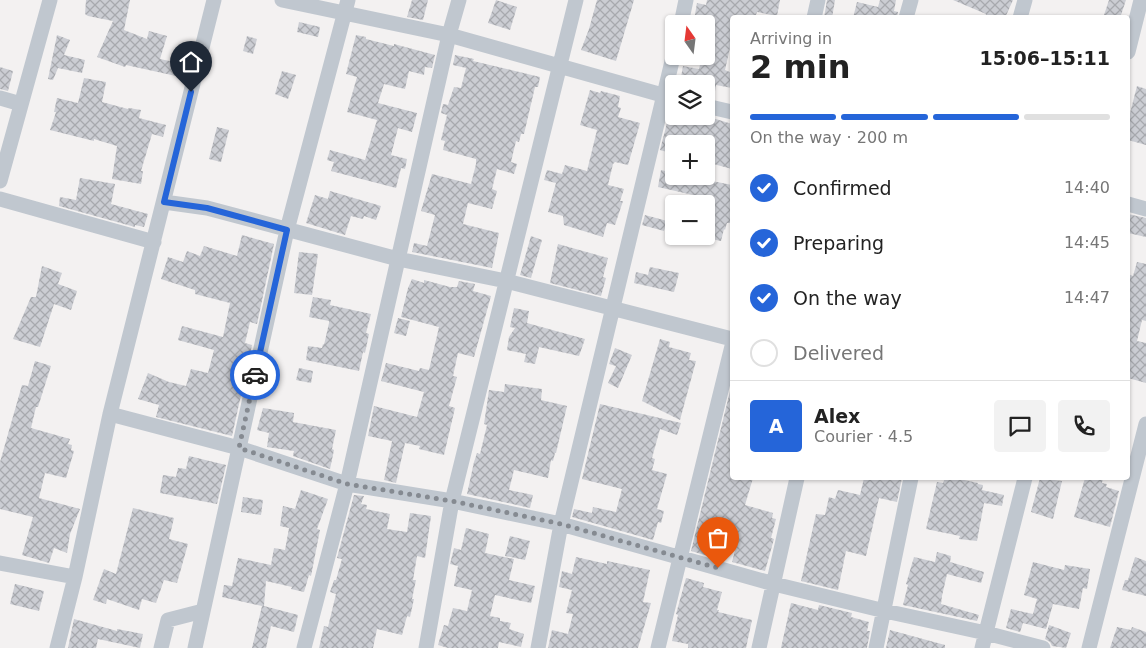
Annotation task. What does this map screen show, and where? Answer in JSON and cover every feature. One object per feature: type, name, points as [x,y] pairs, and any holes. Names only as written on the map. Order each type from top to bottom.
[{"type":"street","points":[[0,181],[50,0]]},
{"type":"street","points":[[57,648],[75,577],[110,414],[214,0]]},
{"type":"street","points":[[282,0],[346,7],[665,96]]},
{"type":"street","points":[[304,648],[347,484],[449,35],[459,0]]},
{"type":"street","points":[[426,648],[452,501],[576,0]]},
{"type":"street","points":[[683,15],[686,0]]},
{"type":"street","points":[[815,15],[818,0]]},
{"type":"street","points":[[907,15],[911,0]]},
{"type":"street","points":[[1021,15],[1025,0]]},
{"type":"street","points":[[1130,44],[1141,0]]},
{"type":"street","points":[[195,648],[287,230],[346,7]]},
{"type":"street","points":[[0,98],[20,104]]},
{"type":"street","points":[[715,108],[730,112]]},
{"type":"street","points":[[538,648],[561,524],[612,309],[665,112]]},
{"type":"street","points":[[0,199],[154,242]]},
{"type":"street","points":[[164,202],[207,208],[398,259],[506,281],[730,338]]},
{"type":"street","points":[[1130,205],[1146,209]]},
{"type":"street","points":[[658,648],[730,354]]},
{"type":"street","points":[[110,414],[239,448],[347,484],[452,501],[561,524],[774,584],[1043,648]]},
{"type":"street","points":[[1130,478],[1138,445],[1146,424]]},
{"type":"street","points":[[759,648],[797,480]]},
{"type":"street","points":[[876,648],[911,480]]},
{"type":"street","points":[[982,648],[1024,480]]},
{"type":"street","points":[[1089,648],[1130,480]]},
{"type":"street","points":[[0,563],[75,577]]},
{"type":"street","points":[[161,648],[168,620],[203,611]]},
{"type":"building","points":[[86,0],[130,0],[124,30],[147,39],[149,31],[167,36],[160,59],[179,63],[176,76],[126,65],[125,67],[97,57],[113,21],[85,14]]},
{"type":"building","points":[[412,0],[428,0],[423,20],[407,17]]},
{"type":"building","points":[[496,0],[517,7],[510,30],[488,23]]},
{"type":"building","points":[[597,0],[634,0],[616,61],[581,50]]},
{"type":"building","points":[[707,0],[780,0],[777,15],[757,12],[756,15],[730,15],[730,48],[725,70],[730,72],[730,88],[716,85],[715,92],[715,75],[681,75],[683,66],[699,69],[700,65],[715,65],[715,15],[695,15],[697,3],[706,5]]},
{"type":"building","points":[[827,0],[835,0],[832,15],[824,15]]},
{"type":"building","points":[[880,0],[896,0],[894,11],[898,12],[898,15],[854,15],[857,2],[878,7]]},
{"type":"building","points":[[953,0],[1013,0],[1006,15],[986,14]]},
{"type":"building","points":[[1109,0],[1126,0],[1121,15],[1104,15]]},
{"type":"building","points":[[299,22],[320,27],[318,37],[297,32]]},
{"type":"building","points":[[57,35],[70,40],[64,55],[85,60],[82,73],[58,68],[53,80],[48,79]]},
{"type":"building","points":[[356,35],[435,55],[432,68],[425,67],[424,75],[409,71],[405,89],[384,84],[378,103],[417,113],[412,132],[398,128],[391,155],[407,159],[405,169],[401,168],[396,188],[331,171],[334,162],[327,160],[330,150],[365,160],[377,120],[347,112],[357,77],[346,74]]},
{"type":"building","points":[[247,36],[257,39],[253,54],[243,51]]},
{"type":"building","points":[[455,55],[540,77],[538,87],[535,87],[524,134],[521,134],[519,142],[516,141],[511,162],[517,164],[514,174],[497,169],[492,189],[497,191],[492,209],[468,203],[463,224],[499,233],[492,268],[412,252],[414,243],[427,246],[435,215],[421,211],[432,174],[471,184],[476,164],[476,159],[443,150],[445,141],[441,140],[447,115],[441,113],[443,104],[448,105],[454,87],[461,88],[466,68],[453,65]]},
{"type":"building","points":[[0,67],[13,71],[8,91],[0,89]]},
{"type":"building","points":[[282,71],[296,75],[288,99],[275,94]]},
{"type":"building","points":[[84,78],[106,82],[102,102],[128,109],[141,110],[139,118],[166,125],[163,137],[152,134],[141,171],[143,171],[141,184],[112,179],[117,146],[50,130],[56,112],[54,112],[57,98],[78,103]]},
{"type":"building","points":[[1137,86],[1146,89],[1146,145],[1130,141],[1130,113]]},
{"type":"building","points":[[590,90],[620,96],[618,107],[621,108],[618,117],[640,123],[628,165],[615,162],[613,164],[608,185],[624,189],[620,201],[623,201],[615,225],[607,223],[603,237],[564,225],[563,216],[548,212],[556,183],[544,180],[547,170],[562,174],[565,165],[587,171],[597,130],[580,125]]},
{"type":"building","points":[[715,119],[730,123],[730,168],[715,164],[715,135],[665,135],[665,151],[660,150],[666,125],[715,125]]},
{"type":"building","points":[[217,127],[229,130],[221,162],[209,159]]},
{"type":"building","points":[[661,170],[665,171],[665,185],[715,185],[715,182],[730,185],[730,223],[727,223],[724,229],[721,241],[715,240],[715,195],[693,195],[658,187]]},
{"type":"building","points":[[80,178],[115,184],[111,204],[148,214],[144,227],[135,225],[135,227],[59,206],[60,197],[76,200]]},
{"type":"building","points":[[330,191],[381,206],[376,220],[364,216],[363,219],[351,216],[345,235],[306,223],[315,195],[328,199]]},
{"type":"building","points":[[1130,214],[1146,218],[1146,237],[1130,233]]},
{"type":"building","points":[[645,215],[665,220],[664,231],[642,225]]},
{"type":"building","points":[[242,235],[274,244],[257,324],[250,322],[245,343],[252,345],[232,436],[156,417],[159,405],[138,399],[148,373],[169,382],[186,386],[191,369],[208,373],[214,350],[178,340],[182,326],[223,337],[230,303],[195,294],[195,290],[161,279],[168,257],[183,262],[187,251],[200,256],[204,246],[237,256]]},
{"type":"building","points":[[531,236],[542,240],[531,278],[520,275]]},
{"type":"building","points":[[558,244],[608,258],[603,277],[606,278],[601,296],[550,283]]},
{"type":"building","points":[[299,252],[318,254],[312,295],[294,293]]},
{"type":"building","points":[[1137,262],[1146,264],[1146,321],[1142,320],[1137,341],[1146,343],[1146,383],[1130,379],[1130,275],[1133,276]]},
{"type":"building","points":[[42,266],[62,273],[58,284],[77,291],[71,310],[54,304],[40,347],[13,339],[31,297],[36,297]]},
{"type":"building","points":[[650,267],[679,273],[674,292],[634,283],[636,272],[648,275]]},
{"type":"building","points":[[412,279],[450,287],[457,287],[459,281],[475,284],[473,291],[491,296],[474,357],[458,353],[453,376],[457,377],[449,406],[455,408],[444,455],[419,449],[420,446],[405,443],[396,483],[384,480],[392,441],[368,436],[374,406],[417,417],[424,392],[381,381],[386,363],[419,371],[420,368],[429,370],[439,327],[401,317]]},
{"type":"building","points":[[313,297],[331,300],[330,305],[371,314],[366,333],[369,334],[365,353],[363,352],[359,371],[306,360],[308,346],[322,348],[324,345],[329,323],[329,321],[309,317]]},
{"type":"building","points":[[514,308],[529,311],[527,323],[585,339],[579,356],[539,347],[535,364],[524,362],[526,354],[507,350],[509,337],[515,328],[510,327]]},
{"type":"building","points":[[398,318],[410,321],[406,336],[394,333]]},
{"type":"building","points":[[660,339],[670,342],[669,347],[691,353],[689,360],[696,361],[680,420],[642,401]]},
{"type":"building","points":[[615,348],[632,355],[618,388],[608,383],[616,366],[609,364]]},
{"type":"building","points":[[35,361],[51,366],[38,407],[36,407],[31,428],[70,439],[68,444],[72,445],[71,450],[74,451],[66,478],[45,473],[39,498],[80,509],[70,534],[67,553],[54,548],[49,563],[22,555],[33,517],[0,509],[0,462],[22,385],[28,386]]},
{"type":"building","points":[[299,368],[313,371],[311,383],[296,380]]},
{"type":"building","points":[[505,384],[542,389],[541,400],[567,406],[556,453],[553,461],[551,460],[548,478],[514,470],[509,490],[533,495],[530,508],[467,494],[474,462],[477,453],[480,454],[487,425],[484,424],[489,390],[504,392]]},
{"type":"building","points":[[730,391],[730,480],[752,480],[745,505],[773,513],[772,518],[776,519],[771,538],[774,539],[765,571],[732,562],[737,543],[714,536],[708,556],[691,551]]},
{"type":"building","points":[[600,404],[681,423],[677,435],[660,429],[652,458],[655,459],[652,470],[667,474],[657,509],[664,511],[661,523],[658,522],[653,540],[572,517],[574,509],[592,513],[593,507],[616,512],[622,489],[582,479]]},
{"type":"building","points":[[263,408],[294,413],[293,422],[336,430],[330,469],[293,456],[294,451],[267,447],[269,433],[257,430]]},
{"type":"building","points":[[189,456],[226,465],[217,504],[160,493],[163,475],[176,477],[178,468],[186,469]]},
{"type":"building","points":[[864,480],[902,480],[897,502],[879,498],[866,556],[846,551],[838,590],[801,581],[816,514],[825,515],[829,497],[835,499],[838,490],[860,495]]},
{"type":"building","points":[[944,480],[964,480],[983,485],[982,490],[1004,495],[1002,506],[984,503],[977,541],[959,539],[960,536],[926,529],[937,482],[943,483]]},
{"type":"building","points":[[1039,480],[1062,481],[1053,519],[1031,512]]},
{"type":"building","points":[[1084,480],[1103,480],[1102,483],[1107,484],[1106,487],[1119,491],[1110,527],[1074,517]]},
{"type":"building","points":[[301,490],[328,499],[317,529],[320,530],[311,576],[309,575],[304,592],[266,581],[264,606],[298,615],[294,632],[271,626],[266,648],[252,648],[262,606],[222,597],[224,585],[232,586],[238,558],[271,565],[274,548],[285,550],[289,528],[280,526],[283,506],[295,509]]},
{"type":"building","points":[[354,495],[364,496],[361,504],[367,505],[366,509],[390,514],[387,529],[407,532],[410,513],[431,516],[425,558],[417,556],[413,580],[416,580],[412,599],[414,599],[410,617],[407,616],[402,635],[377,629],[373,648],[319,648],[324,626],[328,627],[336,594],[330,592],[334,580],[336,580],[342,559],[337,558]]},
{"type":"building","points":[[243,497],[263,500],[261,515],[241,512]]},
{"type":"building","points":[[133,508],[174,518],[169,539],[188,544],[177,583],[164,580],[156,603],[142,599],[139,610],[107,599],[106,604],[93,600],[104,569],[116,574]]},
{"type":"building","points":[[466,528],[489,534],[485,553],[514,559],[509,580],[535,586],[531,603],[495,595],[490,616],[500,618],[500,621],[511,623],[509,629],[524,634],[521,647],[499,642],[498,648],[448,648],[438,645],[444,625],[448,626],[453,608],[467,611],[472,590],[454,586],[458,566],[450,564],[454,548],[461,550]]},
{"type":"building","points":[[510,536],[530,541],[525,560],[505,556]]},
{"type":"building","points":[[937,552],[951,556],[950,562],[984,572],[981,583],[947,574],[942,596],[941,604],[979,615],[977,621],[903,605],[908,585],[906,584],[914,557],[935,562]]},
{"type":"building","points":[[576,557],[607,564],[607,561],[650,570],[643,602],[651,603],[638,648],[548,648],[552,630],[568,634],[573,614],[566,613],[572,590],[559,587],[562,571],[572,574]]},
{"type":"building","points":[[1135,557],[1146,561],[1146,596],[1122,590],[1125,580],[1128,580]]},
{"type":"building","points":[[1033,562],[1064,570],[1065,565],[1090,569],[1087,589],[1083,588],[1079,609],[1053,604],[1046,629],[1023,623],[1020,632],[1006,628],[1011,609],[1033,614],[1037,599],[1024,595]]},
{"type":"building","points":[[686,578],[704,583],[703,587],[722,592],[718,612],[752,620],[746,648],[688,648],[688,644],[672,641],[678,615],[676,614]]},
{"type":"building","points":[[15,584],[44,591],[39,611],[10,604]]},
{"type":"building","points":[[791,603],[818,610],[819,605],[852,613],[851,617],[869,622],[867,631],[870,631],[867,648],[781,648]]},
{"type":"building","points":[[74,619],[117,631],[117,629],[143,634],[140,648],[98,639],[96,648],[68,648]]},
{"type":"building","points":[[1049,625],[1071,633],[1066,648],[1052,646],[1045,639]]},
{"type":"building","points":[[1117,627],[1131,630],[1132,627],[1146,632],[1146,648],[1110,648]]},
{"type":"building","points":[[890,630],[945,645],[945,648],[886,648]]},
{"type":"way so far","points":[[255,375],[239,448],[347,484],[452,501],[561,524],[718,568]]},
{"type":"route","points":[[191,92],[164,202],[181,206],[207,208],[287,230],[255,375]]}]
